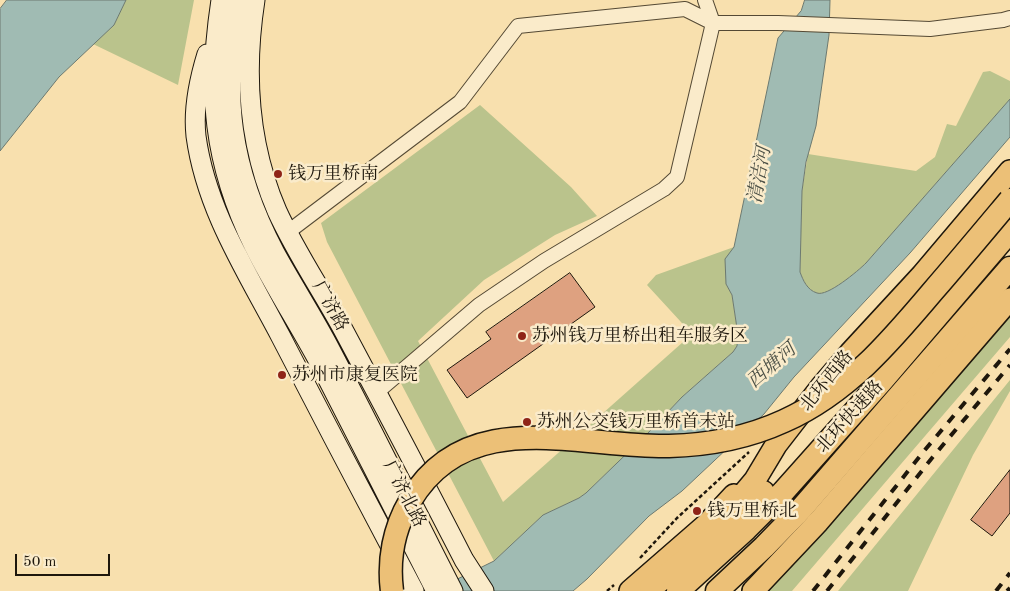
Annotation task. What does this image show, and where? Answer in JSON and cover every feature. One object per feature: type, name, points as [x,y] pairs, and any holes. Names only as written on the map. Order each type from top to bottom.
[{"type":"highway","points":[[392,591],[390,573],[391,554],[405,510],[420,486],[448,460],[470,448],[505,439],[549,438],[652,446],[688,445],[733,439],[783,422],[827,397],[870,362],[902,329],[1010,200]]},
{"type":"highway","name":"北环快速路","points":[[678,591],[746,529],[783,492],[1010,232]]},
{"type":"highway","name":"北环快速路","points":[[717,591],[802,508],[1010,268]]},
{"type":"highway","points":[[642,590],[721,530],[772,484],[852,398],[930,325]]},
{"type":"main road","name":"广济路","points":[[221,0],[215,49],[214,100],[218,140],[226,178],[254,247],[295,318],[348,401]]},
{"type":"main road","name":"广济路","points":[[237,0],[231,50],[230,91],[233,130],[242,173],[272,247],[318,327],[348,401]]},
{"type":"main road","name":"广济路","points":[[255,0],[249,46],[252,116],[262,170],[273,202],[464,560],[484,591]]},
{"type":"main road","name":"广济路","points":[[218,22],[202,70],[196,114],[197,141],[211,194],[222,226],[414,591]]},
{"type":"main road","name":"北环西路","points":[[642,590],[742,498],[776,445],[850,353],[922,275],[1010,171]]},
{"type":"main road","points":[[753,591],[818,522],[1010,299]]},
{"type":"main road","name":"广济北路","points":[[348,401],[436,591]]},
{"type":"main road","name":"广济北路","points":[[348,401],[453,591]]},
{"type":"street","points":[[376,393],[478,304],[544,261],[664,189],[677,177],[713,22],[705,0]]},
{"type":"street","points":[[288,232],[460,102],[518,26],[685,9],[713,22],[778,23],[841,27],[930,29],[1010,18]]},
{"type":"green space","points":[[126,0],[194,0],[178,85],[93,44],[114,25]]},
{"type":"green space","points":[[990,71],[1010,81],[1010,99],[866,263],[828,291],[817,293],[811,290],[800,272],[802,191],[808,154],[916,171],[935,157],[947,124],[956,126],[983,72]]},
{"type":"green space","points":[[480,105],[571,187],[597,216],[555,235],[484,280],[418,341],[503,502],[692,334],[647,285],[656,275],[734,247],[730,254],[726,284],[732,295],[738,335],[737,346],[733,352],[682,397],[586,493],[543,515],[494,561],[327,242],[321,223]]},
{"type":"green space","points":[[1010,310],[1010,337],[792,591],[767,591]]},
{"type":"green space","points":[[1010,380],[1010,391],[973,455],[908,591],[838,591]]},
{"type":"water","points":[[7,0],[126,0],[114,25],[59,77],[0,151],[0,9]]},
{"type":"water","points":[[805,0],[830,0],[829,35],[816,126],[806,162],[802,191],[800,272],[811,290],[817,293],[828,291],[866,263],[1010,99],[1010,137],[910,253],[794,377],[764,414],[682,491],[649,516],[573,591],[433,591],[494,561],[543,515],[586,493],[682,397],[733,352],[737,346],[738,335],[732,295],[726,284],[725,259],[734,247],[778,38],[801,11]]},
{"type":"building","name":"苏州钱万里桥出租车服务区","points":[[570,273],[595,307],[467,398],[447,370],[491,339],[486,332]]},
{"type":"building","points":[[1010,470],[1010,513],[992,536],[971,520]]},
{"type":"railway","points":[[813,591],[924,451],[1010,349]]},
{"type":"railway","points":[[827,591],[932,458],[1010,365]]},
{"type":"railway","points":[[996,591],[1010,573]]},
{"type":"railway","points":[[1007,591],[1010,588]]},
{"type":"place","name":"钱万里桥南","points":[[278,174]]},
{"type":"place","name":"苏州钱万里桥出租车服务区","points":[[522,336]]},
{"type":"place","name":"苏州市康复医院","points":[[282,375]]},
{"type":"place","name":"苏州公交钱万里桥首末站","points":[[527,422]]},
{"type":"place","name":"钱万里桥北","points":[[697,511]]},
{"type":"water label","name":"清洁河","points":[[760,175]]},
{"type":"water label","name":"西塘河","points":[[772,366]]}]
